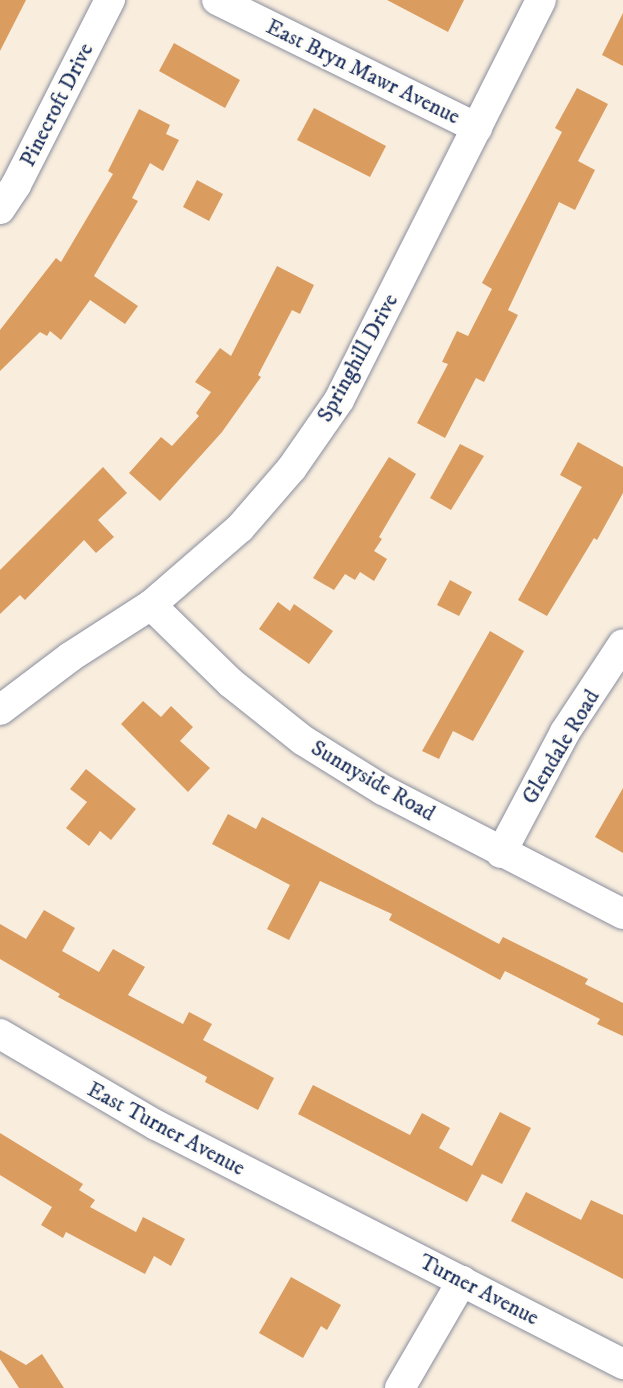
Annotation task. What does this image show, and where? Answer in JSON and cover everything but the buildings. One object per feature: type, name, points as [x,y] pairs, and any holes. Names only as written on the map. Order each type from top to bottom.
[{"type":"street","name":"Pinecroft Drive","points":[[0,209],[16,185],[110,0]]},
{"type":"street","name":"East Bryn Mawr Avenue","points":[[217,0],[477,128]]},
{"type":"street","name":"Springhill Drive","points":[[0,710],[70,657],[151,605],[240,528],[292,468],[339,400],[541,0]]},
{"type":"street","name":"Sunnyside Road","points":[[151,605],[231,683],[304,741],[383,790],[501,853],[623,914]]},
{"type":"street","name":"Glendale Road","points":[[501,853],[566,732],[623,644]]},
{"type":"street","name":"East Turner Avenue","points":[[0,1034],[135,1114],[335,1218]]},
{"type":"street","name":"Turner Avenue","points":[[335,1218],[623,1364]]},
{"type":"street","points":[[400,1388],[462,1281]]}]
